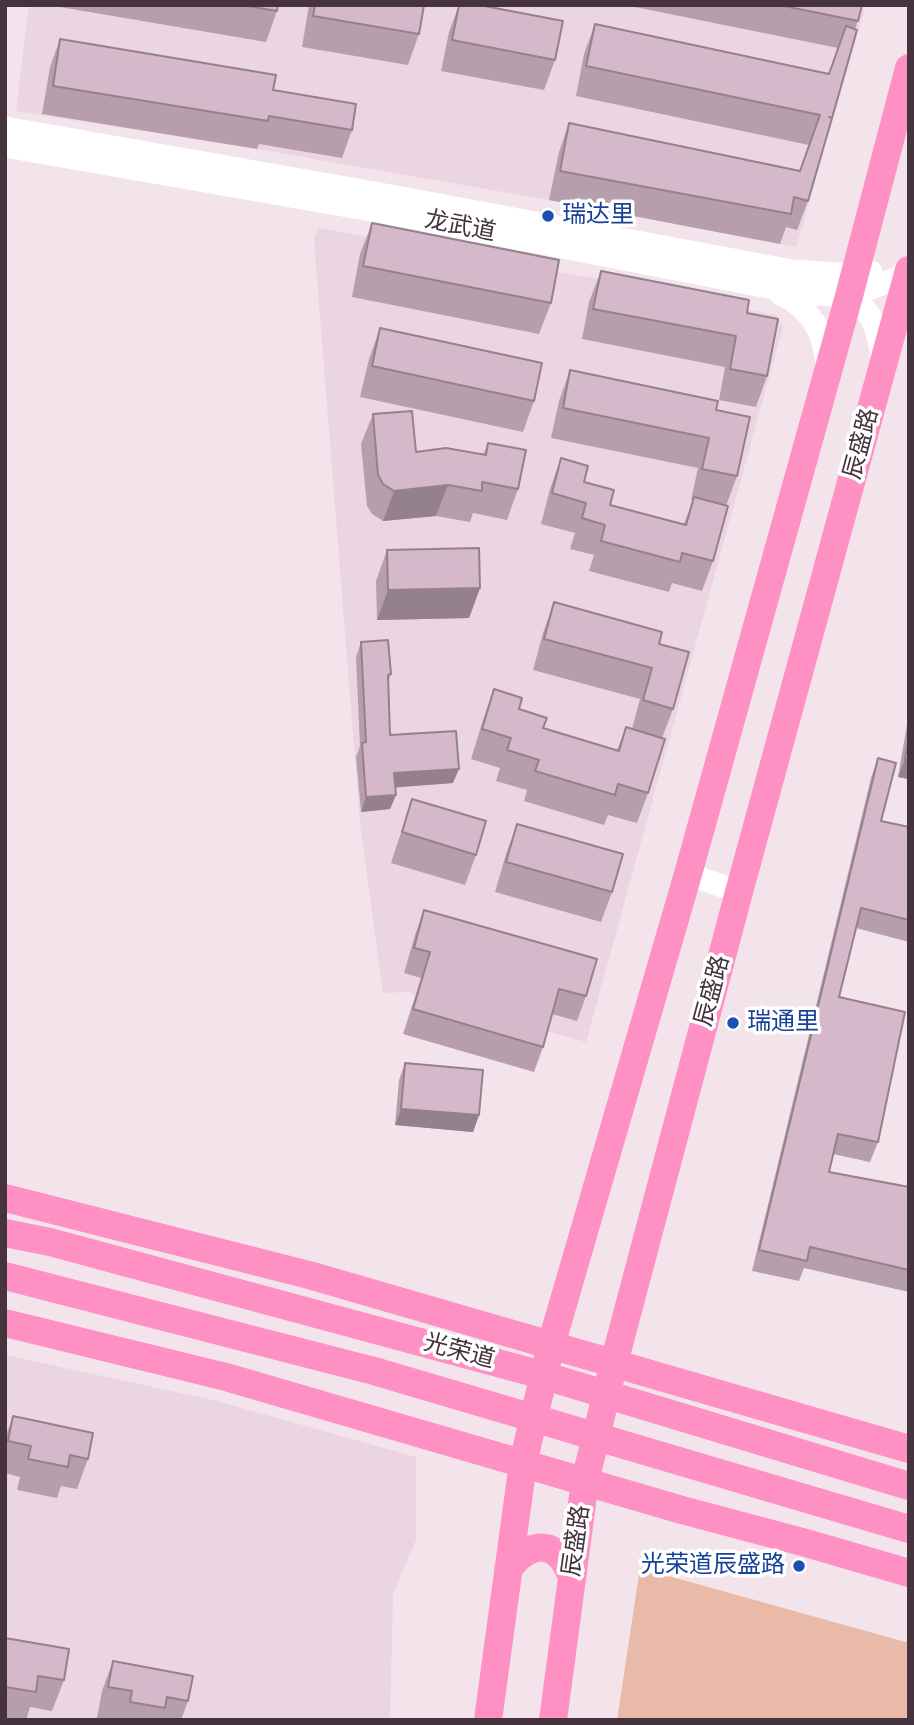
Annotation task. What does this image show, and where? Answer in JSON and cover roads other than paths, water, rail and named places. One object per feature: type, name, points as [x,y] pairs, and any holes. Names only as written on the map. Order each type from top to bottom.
[{"type":"main road","points":[[488,1720],[523,1463],[551,1345],[688,874],[909,68]]},
{"type":"main road","name":"辰盛路","points":[[553,1720],[585,1481],[739,891],[909,268]]},
{"type":"main road","points":[[5,1198],[309,1275],[909,1448]]},
{"type":"main road","name":"光荣道","points":[[5,1233],[77,1249],[542,1375],[909,1486]]},
{"type":"main road","name":"光荣道","points":[[5,1276],[374,1371],[909,1529]]},
{"type":"main road","points":[[5,1323],[226,1377],[909,1573]]},
{"type":"main road","points":[[509,1570],[526,1550],[541,1548],[562,1558],[572,1578]]},
{"type":"street","points":[[5,128],[378,194],[792,271],[851,285],[909,268]]},
{"type":"street","name":"龙武道","points":[[5,146],[388,213],[799,293],[851,285]]},
{"type":"street","points":[[851,285],[876,326],[883,366]]},
{"type":"street","points":[[769,288],[789,298],[810,314],[823,337],[828,371]]},
{"type":"street","points":[[688,874],[739,891]]},
{"type":"place","name":"瑞达里","points":[[548,216]]},
{"type":"place","name":"瑞通里","points":[[733,1023]]},
{"type":"place","name":"光荣道辰盛路","points":[[799,1566]]}]
